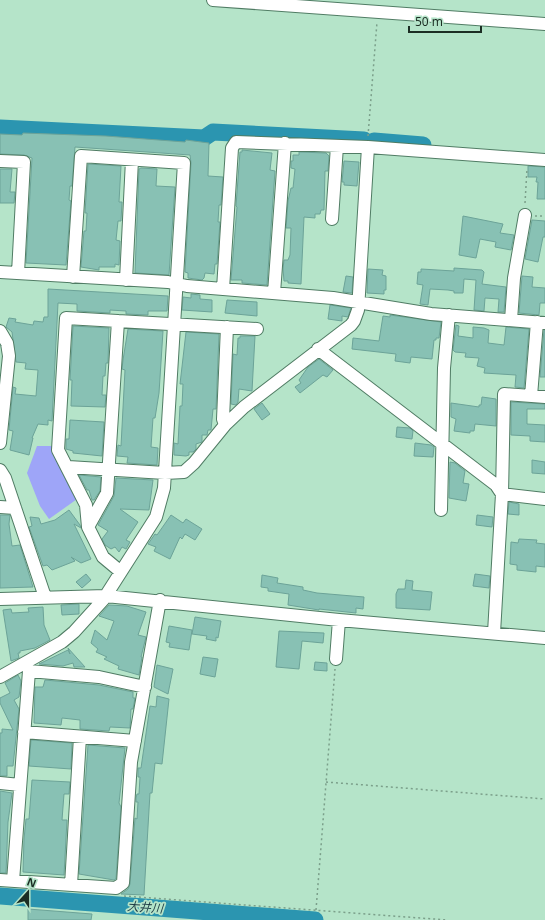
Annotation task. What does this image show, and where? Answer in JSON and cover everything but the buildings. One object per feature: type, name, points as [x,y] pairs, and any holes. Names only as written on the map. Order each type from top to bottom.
[{"type":"street","points":[[213,0],[545,24]]},
{"type":"street","points":[[223,289],[233,145],[238,141],[368,147],[545,160]]},
{"type":"street","points":[[274,293],[285,143]]},
{"type":"street","points":[[332,219],[337,146]]},
{"type":"street","points":[[68,467],[179,474],[189,468],[225,425],[262,392],[354,321],[359,301],[368,147]]},
{"type":"street","points":[[0,677],[26,667],[74,632],[106,596],[156,517],[162,501],[184,163],[81,156],[73,277]]},
{"type":"street","points":[[126,280],[132,160]]},
{"type":"street","points":[[0,161],[24,162],[18,273]]},
{"type":"street","points":[[511,320],[514,278],[524,215]]},
{"type":"street","points":[[0,272],[177,284],[359,301],[449,315],[541,322],[531,396]]},
{"type":"street","points":[[441,510],[444,368],[449,315]]},
{"type":"street","points":[[121,572],[103,557],[88,527],[86,505],[58,450],[66,318],[257,329]]},
{"type":"street","points":[[88,527],[107,493],[118,321]]},
{"type":"street","points":[[225,425],[223,419],[227,327]]},
{"type":"street","points":[[0,331],[7,343],[9,356],[0,443]]},
{"type":"street","points":[[318,349],[443,443],[496,485],[502,494],[545,499]]},
{"type":"street","points":[[494,633],[502,494],[504,394],[545,397]]},
{"type":"street","points":[[0,470],[5,478],[45,597]]},
{"type":"street","points":[[0,507],[15,508]]},
{"type":"street","points":[[0,599],[106,596],[160,600],[339,620],[545,638]]},
{"type":"street","points":[[0,880],[116,888],[123,884],[131,762],[160,600]]},
{"type":"street","points":[[336,659],[339,620]]},
{"type":"street","points":[[26,667],[99,677],[145,687]]},
{"type":"street","points":[[13,881],[24,732],[26,667]]},
{"type":"street","points":[[24,732],[135,741]]},
{"type":"street","points":[[71,885],[80,737]]},
{"type":"street","points":[[0,784],[20,785]]},
{"type":"path","points":[[368,147],[378,12]]},
{"type":"path","points":[[524,215],[528,159]]},
{"type":"path","points":[[316,910],[336,659]]},
{"type":"path","points":[[326,782],[545,799]]},
{"type":"path","points":[[117,896],[447,920]]},
{"type":"shaded area","points":[[37,446],[52,446],[80,497],[49,519],[40,506],[27,473]]},
{"type":"waterway","points":[[0,128],[204,138],[213,132],[364,140]]},
{"type":"waterway","points":[[374,141],[423,145]]},
{"type":"waterway","name":"大井川","points":[[0,896],[315,920]]}]
